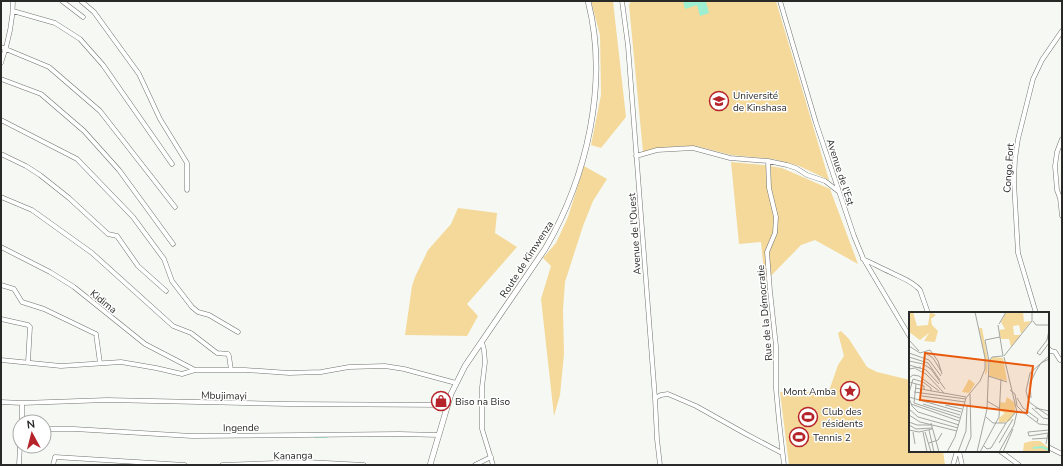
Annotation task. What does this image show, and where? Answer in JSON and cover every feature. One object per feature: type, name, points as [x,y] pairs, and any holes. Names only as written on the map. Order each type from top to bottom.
[{"type":"street","points":[[1,63],[6,48],[13,10],[13,1]]},
{"type":"street","points":[[62,1],[83,17]]},
{"type":"street","points":[[81,1],[94,12],[138,74],[160,119],[186,160],[187,190]]},
{"type":"street","name":"Route de Kimwenza","points":[[430,465],[451,394],[456,383],[552,237],[570,199],[589,132],[595,92],[596,56],[593,26],[588,1]]},
{"type":"street","name":"Avenue de l'Est","points":[[780,1],[838,191],[863,258],[909,335]]},
{"type":"street","name":"Avenue de l'Ouest","points":[[623,2],[628,46],[660,465]]},
{"type":"street","points":[[13,10],[57,24],[80,39],[103,65],[172,164]]},
{"type":"street","name":"Congo Fort","points":[[1036,312],[1018,253],[1014,182],[1016,159],[1018,139],[1033,79],[1042,60],[1062,31]]},
{"type":"street","points":[[1,47],[49,67],[100,111],[175,206]]},
{"type":"street","points":[[1,79],[41,94],[84,131],[119,170],[172,244]]},
{"type":"street","points":[[1,120],[77,159],[133,217],[164,259],[172,281],[192,307],[198,312],[209,315],[238,332]]},
{"type":"street","points":[[1062,139],[1057,152],[1055,166],[1057,190],[1060,198],[1062,216]]},
{"type":"street","points":[[636,156],[657,150],[691,148],[730,158],[768,161],[796,168],[807,175],[825,181],[838,191]]},
{"type":"street","points":[[1,154],[26,166],[40,175],[70,198],[108,234],[116,235],[139,268],[166,291]]},
{"type":"street","name":"Rue de la Démocratie","points":[[768,161],[768,188],[776,217],[775,233],[767,252],[776,346],[776,389],[784,465]]},
{"type":"street","points":[[1,197],[32,210],[92,253],[173,326],[191,333],[217,352],[228,354],[231,370]]},
{"type":"street","name":"Kidima","points":[[1,247],[50,272],[76,288],[145,344],[195,370]]},
{"type":"street","points":[[863,258],[888,272],[908,280],[918,288],[928,312]]},
{"type":"street","points":[[1,285],[14,289],[22,302],[44,309],[96,334],[100,363]]},
{"type":"street","points":[[1,319],[28,325],[30,327],[28,362]]},
{"type":"street","points":[[482,342],[485,362],[482,387],[482,429],[493,465]]},
{"type":"street","points":[[1049,349],[1051,352],[1055,352],[1060,360],[1062,359]]},
{"type":"street","points":[[1,360],[61,366],[121,362],[182,374],[195,370],[289,373],[321,372],[349,367],[384,366],[404,369],[456,383]]},
{"type":"street","points":[[655,398],[668,394],[696,406],[782,453]]},
{"type":"street","name":"Mbujimayi","points":[[1,402],[107,400],[287,404],[448,405]]},
{"type":"street","points":[[22,402],[22,414]]},
{"type":"street","name":"Ingende","points":[[52,429],[192,436],[439,435]]},
{"type":"street","points":[[1049,448],[1062,454]]},
{"type":"street","points":[[953,465],[958,452]]},
{"type":"street","points":[[958,452],[962,465]]},
{"type":"street","points":[[1001,452],[1019,465]]},
{"type":"street","points":[[19,465],[20,454]]},
{"type":"street","points":[[53,465],[55,457],[185,465]]},
{"type":"street","points":[[475,465],[490,457]]},
{"type":"street","name":"Kananga","points":[[222,465],[307,462],[364,465]]},
{"type":"shaded area","points":[[591,1],[613,1],[626,117],[601,148],[591,145],[601,95],[600,35]]},
{"type":"shaded area","name":"Université de Kinshasa","points":[[631,1],[776,1],[829,180],[799,166],[773,159],[731,155],[696,146],[678,146],[643,152],[629,5]]},
{"type":"shaded area","points":[[683,1],[710,1],[706,2],[709,13],[700,16],[697,5],[685,9]]},
{"type":"shaded area","points":[[731,162],[782,168],[830,189],[858,264],[815,240],[801,245],[765,282],[761,242],[739,244]]},
{"type":"shaded area","points":[[584,166],[607,179],[593,201],[583,226],[565,282],[563,310],[564,354],[560,395],[554,416],[541,299],[551,266],[543,258],[556,243],[568,217]]},
{"type":"shaded area","points":[[458,208],[497,213],[495,233],[517,247],[467,304],[478,316],[467,336],[405,335],[412,286],[415,277],[428,250],[451,224]]},
{"type":"shaded area","points":[[841,331],[849,339],[867,367],[877,372],[909,380],[909,452],[943,452],[945,465],[789,465],[780,392],[829,391],[838,365],[844,356],[838,333]]},
{"type":"waterway","points":[[315,437],[327,437]]},
{"type":"place","name":"Université de Kinshasa","points":[[719,101]]},
{"type":"place","name":"Mont Amba","points":[[850,391]]},
{"type":"place","name":"Biso na Biso","points":[[441,401]]},
{"type":"place","name":"Club des résidents","points":[[808,417]]},
{"type":"place","name":"Tennis 2","points":[[799,437]]}]
